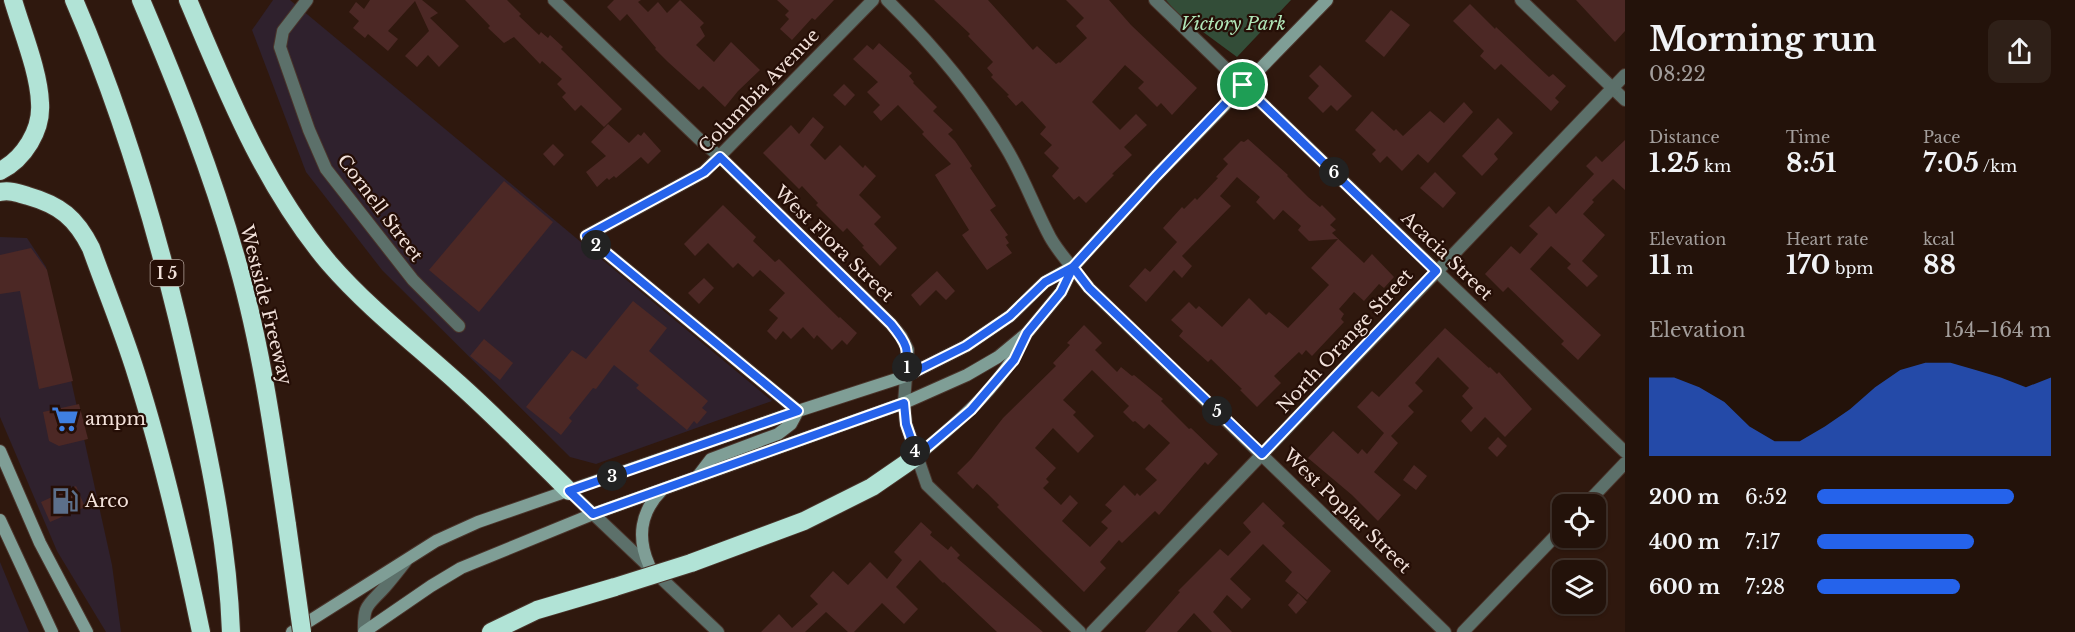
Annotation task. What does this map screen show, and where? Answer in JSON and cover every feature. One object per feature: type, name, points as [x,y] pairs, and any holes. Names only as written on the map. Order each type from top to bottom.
[{"type":"highway","points":[[0,171],[24,153],[34,134],[41,106],[39,88],[13,0]]},
{"type":"highway","name":"I 5","points":[[74,0],[90,36],[133,161],[172,290],[209,458],[225,556],[231,632]]},
{"type":"highway","name":"Westside Freeway","points":[[141,0],[202,155],[238,266],[268,400],[302,632]]},
{"type":"highway","points":[[188,0],[230,100],[259,158],[293,214],[328,262],[375,310],[461,386],[569,491]]},
{"type":"highway","points":[[3,192],[48,202],[60,209],[82,230],[91,248],[136,372],[187,564],[201,632]]},
{"type":"highway","points":[[491,632],[537,610],[691,563],[804,521],[872,487],[917,456]]},
{"type":"main road","points":[[364,632],[461,568],[593,514],[904,403],[967,375],[998,357],[1027,333],[1061,292],[1073,267],[1156,176],[1328,0]]},
{"type":"main road","points":[[292,632],[436,541],[478,522],[906,376],[966,346],[1010,316],[1045,282],[1073,267]]},
{"type":"main road","points":[[917,456],[971,410],[1014,360],[1027,333]]},
{"type":"main road","points":[[697,477],[711,459],[778,434],[791,424],[798,411]]},
{"type":"main road","points":[[0,451],[40,543],[87,632]]},
{"type":"main road","points":[[649,565],[641,538],[642,524],[654,498],[665,488]]},
{"type":"main road","points":[[0,520],[52,632]]},
{"type":"street","name":"Cornell Street","points":[[307,0],[283,31],[280,47],[319,155],[334,180],[413,280],[459,326]]},
{"type":"street","name":"West Flora Street","points":[[554,0],[720,157],[901,336],[908,350],[904,403],[906,424],[927,485],[1080,632]]},
{"type":"street","name":"Columbia Avenue","points":[[798,411],[586,236],[704,172],[873,0]]},
{"type":"street","name":"West Poplar Street","points":[[887,0],[953,70],[985,114],[1020,173],[1051,239],[1089,288],[1445,632]]},
{"type":"street","name":"Acacia Street","points":[[1155,0],[1625,452]]},
{"type":"street","points":[[1521,0],[1625,100]]},
{"type":"street","name":"North Orange Street","points":[[1092,632],[1625,75]]},
{"type":"street","points":[[1596,494],[1625,463]]},
{"type":"street","points":[[569,491],[718,632]]},
{"type":"street","points":[[1463,632],[1552,539]]},
{"type":"street","points":[[364,632],[363,618],[368,604],[408,558]]},
{"type":"shaded area","points":[[273,0],[290,0],[772,401],[596,464],[570,457],[382,270],[306,172],[252,30]]},
{"type":"shaded area","points":[[0,237],[27,238],[46,267],[112,565],[121,632],[106,632],[57,551],[0,417]]},
{"type":"shaded area","points":[[0,562],[29,632],[0,632]]},
{"type":"green space","name":"Victory Park","points":[[1166,0],[1291,0],[1237,57],[1176,12]]},
{"type":"building","points":[[370,0],[422,0],[438,13],[430,18],[459,46],[439,67],[428,55],[417,67],[405,56],[429,31],[415,1],[388,31],[398,39],[388,51],[368,34],[365,38],[353,28],[359,21],[349,12],[356,2],[364,9]]},
{"type":"building","points":[[465,0],[507,0],[521,14],[519,16],[539,35],[541,32],[548,38],[550,35],[563,47],[561,49],[622,109],[604,127],[581,105],[575,111],[562,97],[566,93],[557,84],[562,79],[542,61],[540,64],[514,37],[504,43]]},
{"type":"building","points":[[614,0],[641,0],[638,2],[648,12],[658,2],[667,13],[680,0],[704,23],[700,27],[705,36],[696,45],[714,62],[731,42],[760,70],[725,107],[703,86],[699,90],[668,62],[627,14],[620,21],[607,7]]},
{"type":"building","points":[[777,0],[834,0],[815,20],[812,18],[792,40],[780,29],[789,19],[785,15],[789,11]]},
{"type":"building","points":[[934,0],[988,0],[1033,50],[1037,46],[1056,64],[1060,63],[1087,38],[1076,26],[1084,18],[1066,0],[1109,0],[1131,25],[1197,88],[1172,115],[1161,103],[1157,107],[1138,88],[1144,82],[1125,65],[1092,102],[1120,130],[1136,114],[1147,125],[1124,147],[1132,155],[1112,174],[1114,175],[1086,203],[1079,196],[1074,200],[1052,176],[1059,168],[1044,153],[1052,145],[1040,134],[1046,127],[1022,101],[1016,106],[1007,96],[1009,95],[991,77],[993,75],[987,68],[993,62],[968,36],[970,34]]},
{"type":"building","points":[[1576,0],[1625,0],[1625,31],[1615,42]]},
{"type":"building","points":[[1470,4],[1549,77],[1553,74],[1566,86],[1555,98],[1559,102],[1551,111],[1501,64],[1495,70],[1480,56],[1484,51],[1453,21]]},
{"type":"building","points":[[1391,10],[1410,25],[1384,57],[1365,41]]},
{"type":"building","points":[[879,43],[912,73],[909,76],[913,83],[937,107],[933,111],[953,130],[948,134],[972,166],[970,168],[996,206],[990,210],[1008,235],[1005,237],[1009,243],[1006,245],[1012,253],[987,270],[962,235],[969,230],[935,175],[951,164],[898,105],[881,121],[873,112],[880,105],[867,92],[878,82],[853,59],[867,45],[873,50]]},
{"type":"building","points":[[1320,65],[1352,96],[1337,111],[1331,105],[1323,113],[1308,98],[1319,86],[1309,76]]},
{"type":"building","points":[[844,84],[855,95],[845,106],[833,95]]},
{"type":"building","points":[[1464,102],[1473,112],[1428,163],[1418,154],[1402,171],[1387,156],[1380,163],[1372,154],[1376,150],[1355,130],[1372,111],[1403,136],[1430,111],[1444,123]]},
{"type":"building","points":[[813,117],[824,127],[810,145],[825,160],[840,145],[863,168],[865,165],[876,176],[859,195],[881,217],[874,224],[897,248],[880,266],[847,228],[843,232],[816,205],[818,203],[802,186],[799,189],[763,153],[791,125],[799,134]]},
{"type":"building","points":[[1498,118],[1513,133],[1494,154],[1498,159],[1482,176],[1462,156]]},
{"type":"building","points":[[608,124],[629,143],[638,134],[641,136],[644,132],[661,151],[648,164],[641,157],[616,178],[614,176],[609,180],[607,178],[597,187],[586,172],[606,156],[591,142]]},
{"type":"building","points":[[1248,139],[1288,175],[1308,197],[1320,207],[1322,205],[1336,219],[1330,225],[1336,230],[1332,233],[1364,263],[1372,254],[1394,277],[1384,288],[1379,284],[1364,301],[1354,292],[1339,309],[1344,314],[1341,319],[1344,322],[1312,356],[1306,350],[1302,355],[1299,352],[1274,376],[1281,383],[1257,407],[1211,359],[1208,362],[1179,336],[1183,331],[1171,320],[1189,302],[1196,309],[1199,306],[1222,327],[1249,298],[1266,315],[1269,312],[1288,328],[1329,285],[1311,268],[1338,239],[1309,241],[1298,230],[1301,226],[1283,210],[1274,220],[1256,202],[1260,197],[1237,177],[1220,196],[1231,206],[1182,256],[1192,266],[1182,278],[1174,270],[1146,302],[1129,286],[1145,268],[1150,272],[1177,242],[1163,228],[1182,207],[1184,209],[1195,198],[1197,200],[1228,164],[1223,159],[1241,141]]},
{"type":"building","points":[[1625,140],[1625,190],[1613,179],[1592,200],[1594,202],[1583,214],[1605,235],[1582,261],[1598,276],[1587,287],[1567,268],[1571,264],[1551,246],[1530,269],[1601,335],[1578,360],[1561,344],[1564,341],[1508,287],[1503,292],[1485,274],[1511,246],[1520,254],[1538,234],[1529,226],[1549,206],[1556,214],[1594,174],[1586,166],[1596,156],[1602,162]]},
{"type":"building","points":[[553,144],[564,155],[554,166],[543,154]]},
{"type":"building","points":[[1435,172],[1456,193],[1443,208],[1420,188]]},
{"type":"building","points":[[504,181],[553,222],[479,312],[429,270]]},
{"type":"building","points":[[723,205],[756,237],[753,241],[775,262],[779,259],[857,333],[847,345],[842,340],[832,350],[817,335],[814,339],[803,327],[791,339],[783,331],[776,340],[767,331],[778,318],[769,310],[785,293],[760,270],[753,277],[738,263],[733,268],[708,243],[695,256],[684,244]]},
{"type":"building","points":[[31,248],[47,270],[73,381],[39,389],[20,291],[0,294],[0,255]]},
{"type":"building","points":[[937,271],[955,291],[946,300],[936,290],[920,306],[911,295]]},
{"type":"building","points":[[704,278],[714,288],[699,304],[688,293]]},
{"type":"building","points":[[633,301],[667,328],[649,351],[708,401],[702,408],[707,412],[697,424],[694,421],[687,430],[636,388],[639,385],[614,365],[596,389],[593,388],[569,418],[572,421],[561,435],[526,407],[572,350],[586,359]]},
{"type":"building","points":[[1084,325],[1102,343],[1095,350],[1117,372],[1121,367],[1132,376],[1134,375],[1163,399],[1161,401],[1218,454],[1208,465],[1205,462],[1159,515],[1155,511],[1122,543],[1119,540],[1100,562],[1106,568],[1084,592],[997,507],[999,505],[988,494],[977,484],[973,489],[957,473],[1003,418],[1056,366],[1053,363],[1070,345],[1067,343]],"holes":[[[1092,370],[1129,406],[1123,412],[1133,422],[1135,421],[1144,429],[1149,424],[1170,443],[1145,469],[1157,480],[1140,496],[1137,493],[1135,496],[1124,485],[1105,505],[1112,511],[1101,522],[1108,528],[1090,547],[1062,521],[1078,503],[1070,495],[1061,505],[1043,488],[1049,482],[1046,479],[1056,468],[1035,448],[1053,428],[1078,453],[1094,436],[1073,415],[1076,412],[1063,400]]]},
{"type":"building","points":[[1445,328],[1489,368],[1497,374],[1499,372],[1532,409],[1505,437],[1485,417],[1471,432],[1461,421],[1473,408],[1462,396],[1469,388],[1438,357],[1415,383],[1423,391],[1408,406],[1414,412],[1391,436],[1398,443],[1374,472],[1401,495],[1378,521],[1352,495],[1308,458],[1333,431],[1358,454],[1362,449],[1367,454],[1384,433],[1357,407],[1372,391],[1379,397]]},
{"type":"building","points":[[484,339],[513,363],[500,380],[470,356]]},
{"type":"building","points":[[79,404],[88,439],[59,446],[49,441],[43,412]]},
{"type":"building","points":[[1498,437],[1507,446],[1497,457],[1488,448]]},
{"type":"building","points":[[1414,465],[1427,476],[1416,490],[1403,480]]},
{"type":"building","points":[[76,486],[85,507],[50,522],[41,502]]},
{"type":"building","points":[[1263,502],[1285,523],[1282,526],[1331,571],[1307,600],[1285,581],[1292,572],[1263,544],[1230,579],[1251,599],[1242,609],[1227,595],[1213,612],[1232,632],[1212,632],[1194,613],[1177,632],[1145,632],[1180,592],[1178,591],[1220,549],[1228,556],[1251,532],[1243,523]]},
{"type":"building","points":[[921,522],[932,532],[930,535],[948,550],[951,546],[960,555],[957,558],[1043,632],[997,632],[920,560],[896,587],[918,609],[904,624],[882,603],[854,632],[848,632],[826,612],[805,632],[761,632],[779,614],[792,628],[818,604],[810,596],[833,571],[848,585],[870,562],[887,579],[902,560],[894,552]]},
{"type":"building","points":[[1298,593],[1307,602],[1296,614],[1288,605]]},
{"type":"place","name":"ampm","points":[[65,419]]},
{"type":"place","name":"Arco","points":[[65,501]]},
{"type":"route","points":[[1243,85],[1073,267],[1045,282],[1010,316],[966,346],[906,376],[908,350],[901,336],[891,324],[720,157],[704,172],[586,236],[798,411],[569,491],[593,514],[904,403],[906,424],[917,456],[971,410],[1014,360],[1027,333],[1061,292],[1073,267],[1089,288],[1262,454],[1436,271],[1243,85]]}]
